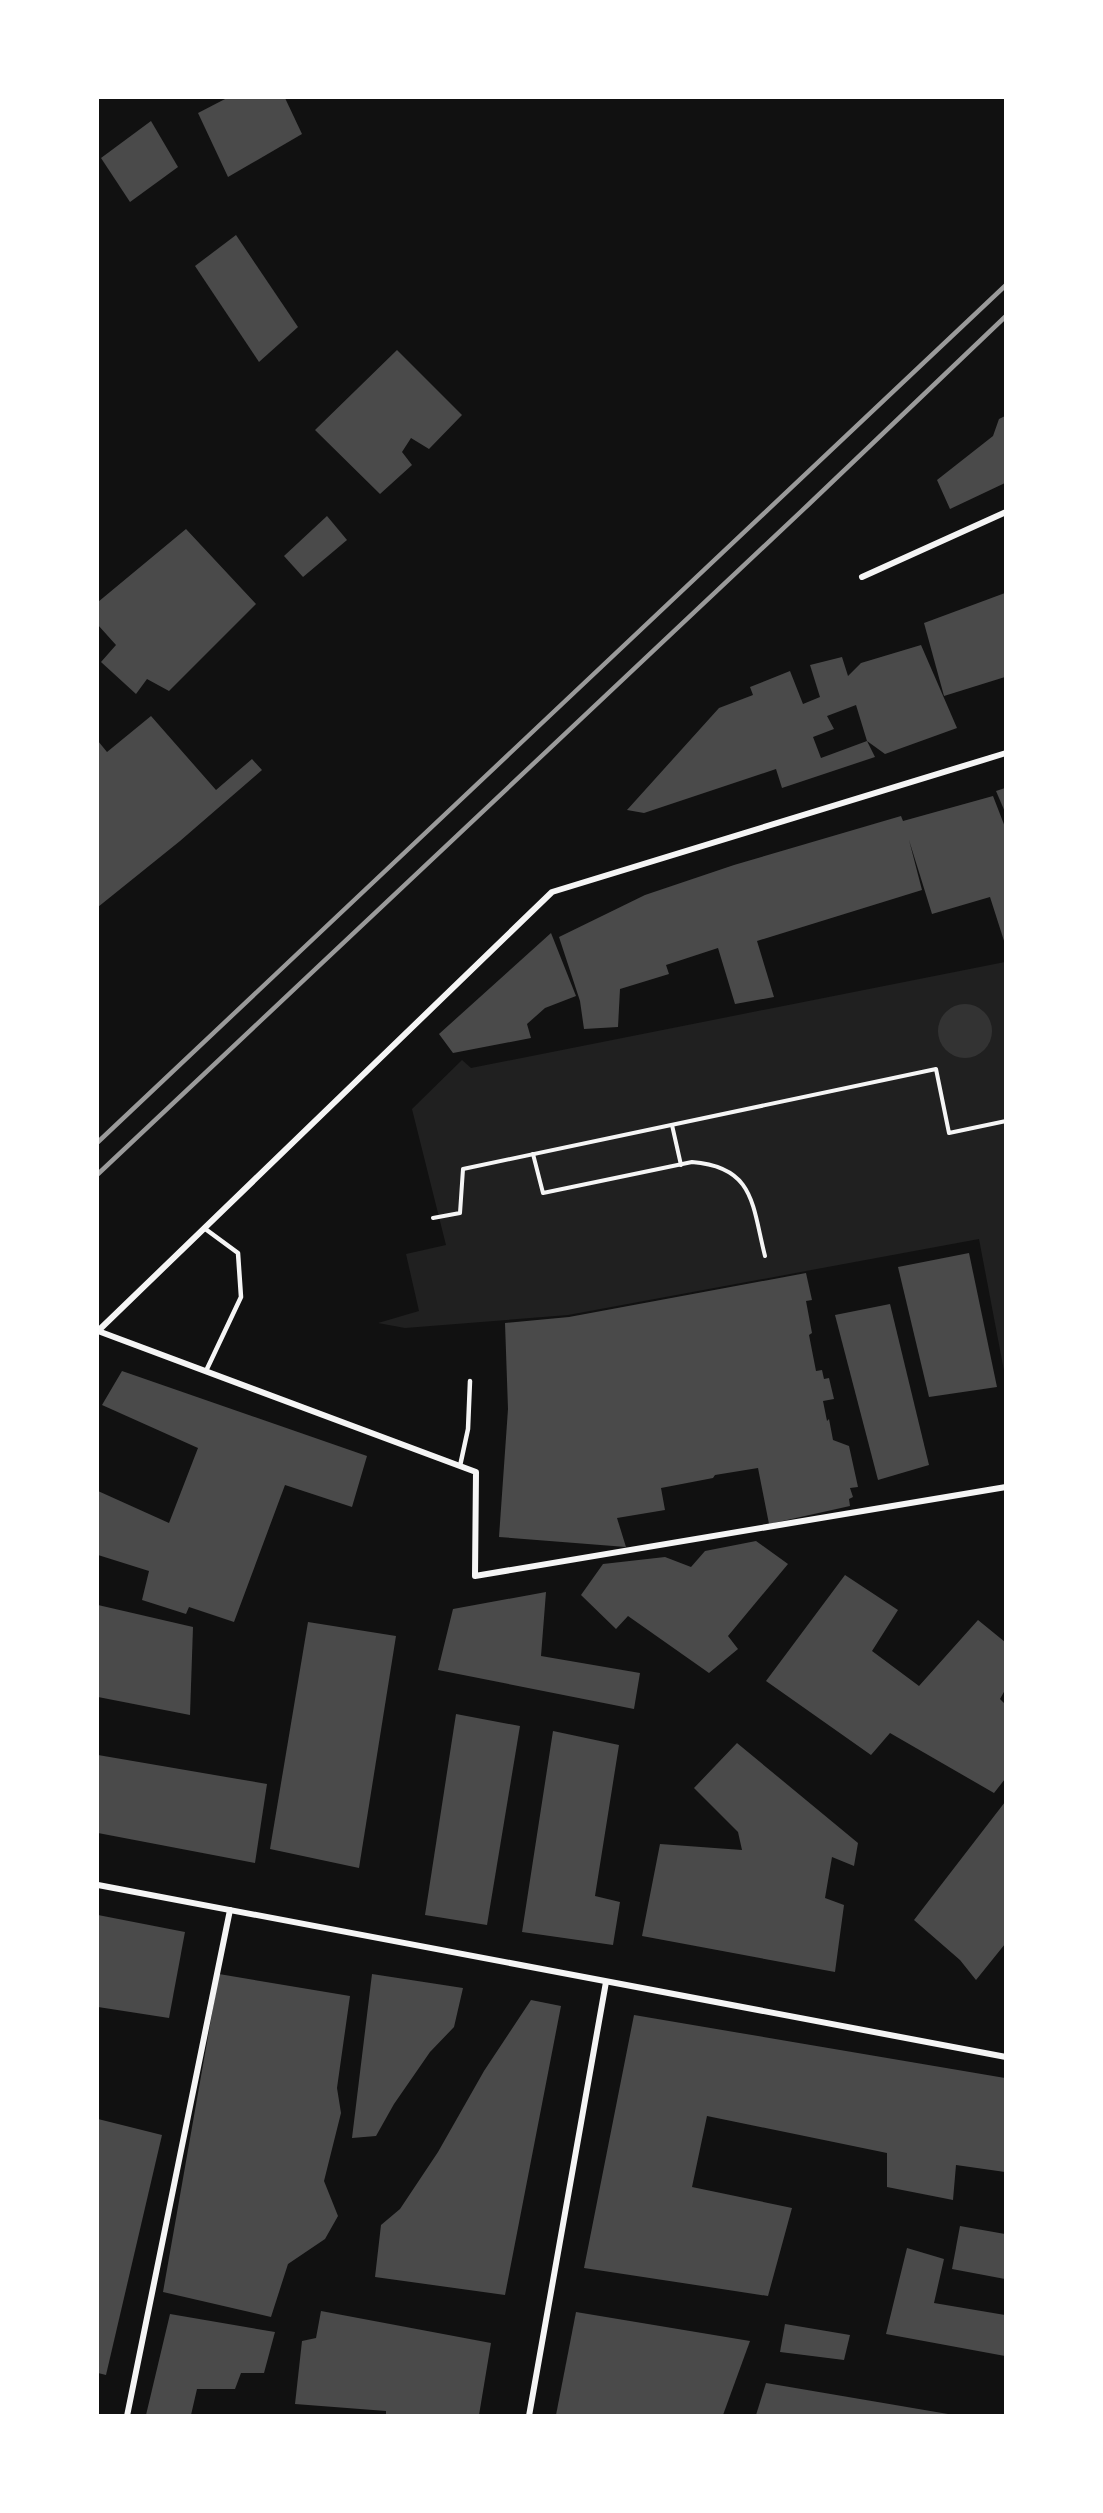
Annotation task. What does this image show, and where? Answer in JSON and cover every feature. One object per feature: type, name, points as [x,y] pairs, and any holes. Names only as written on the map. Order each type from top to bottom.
[{"type":"street","points":[[862,577],[1005,512]]},
{"type":"street","points":[[1005,753],[552,892],[98,1331],[476,1472],[475,1576],[1005,1487]]},
{"type":"street","points":[[98,1885],[1005,2057]]},
{"type":"street","points":[[127,2415],[230,1911]]},
{"type":"street","points":[[529,2415],[606,1982]]},
{"type":"lane","points":[[204,1228],[238,1253],[241,1297],[206,1371]]},
{"type":"lane","points":[[460,1466],[468,1429],[470,1381]]},
{"type":"path","points":[[433,1218],[460,1213],[463,1169],[936,1069],[949,1133],[1005,1121]]},
{"type":"path","points":[[672,1125],[681,1165]]},
{"type":"path","points":[[533,1154],[543,1193],[692,1162],[713,1164],[728,1170],[739,1179],[748,1192],[765,1256]]},
{"type":"shaded area","points":[[1005,962],[1005,1376],[979,1239],[568,1315],[405,1328],[378,1323],[419,1311],[406,1254],[446,1245],[412,1109],[462,1060],[471,1068]]},
{"type":"shaded area","points":[[965,1004],[984,1012],[992,1031],[984,1050],[965,1058],[946,1050],[938,1031],[946,1012]]},
{"type":"building","points":[[227,98],[285,98],[302,134],[228,177],[198,113]]},
{"type":"building","points":[[151,121],[178,167],[130,202],[101,158]]},
{"type":"building","points":[[236,235],[298,327],[259,362],[195,266]]},
{"type":"building","points":[[397,350],[462,415],[429,449],[411,438],[402,452],[412,465],[380,494],[315,430]]},
{"type":"building","points":[[1005,416],[1005,483],[950,509],[937,480],[993,436],[999,419]]},
{"type":"building","points":[[327,516],[347,540],[303,577],[284,556]]},
{"type":"building","points":[[186,529],[256,604],[169,691],[147,679],[136,694],[101,662],[116,645],[98,625],[98,602]]},
{"type":"building","points":[[1005,593],[1005,677],[944,696],[924,623]]},
{"type":"building","points":[[921,645],[957,728],[885,754],[867,741],[875,757],[782,788],[776,769],[644,813],[627,810],[719,708],[753,695],[750,687],[790,671],[803,704],[820,697],[810,665],[842,657],[848,676],[861,663]],"holes":[[[856,705],[867,741],[821,758],[813,737],[834,729],[827,716]]]},
{"type":"building","points":[[151,716],[216,790],[252,759],[262,770],[180,841],[98,907],[98,741],[107,752]]},
{"type":"building","points":[[1005,788],[1005,812],[996,791]]},
{"type":"building","points":[[993,796],[1005,827],[1005,944],[990,897],[932,914],[909,840],[922,890],[757,941],[774,997],[735,1004],[718,948],[666,965],[669,974],[620,989],[618,1027],[584,1029],[580,1001],[559,937],[645,895],[734,865],[901,816],[903,821]]},
{"type":"building","points":[[551,933],[576,996],[545,1008],[527,1024],[531,1038],[453,1053],[439,1034]]},
{"type":"building","points":[[969,1253],[997,1387],[929,1397],[898,1267]]},
{"type":"building","points":[[806,1273],[812,1300],[806,1301],[812,1333],[809,1335],[816,1371],[822,1370],[824,1379],[829,1378],[834,1399],[823,1401],[827,1421],[829,1419],[833,1440],[849,1446],[858,1487],[850,1488],[853,1497],[849,1499],[850,1506],[769,1524],[758,1468],[715,1475],[713,1478],[661,1488],[665,1510],[617,1518],[626,1547],[499,1537],[508,1409],[505,1323],[569,1317]]},
{"type":"building","points":[[890,1304],[929,1465],[878,1480],[835,1315]]},
{"type":"building","points":[[122,1371],[367,1456],[352,1507],[285,1485],[234,1622],[189,1607],[186,1614],[142,1600],[149,1571],[98,1555],[98,1491],[169,1523],[198,1448],[102,1405]]},
{"type":"building","points":[[756,1541],[788,1564],[728,1636],[738,1649],[709,1673],[628,1616],[616,1629],[581,1595],[603,1564],[665,1557],[691,1567],[705,1551]]},
{"type":"building","points":[[845,1575],[898,1610],[872,1651],[919,1686],[978,1620],[1005,1642],[1005,1690],[1000,1699],[1005,1704],[1005,1779],[994,1793],[890,1733],[871,1755],[766,1681]]},
{"type":"building","points":[[546,1592],[541,1656],[640,1673],[634,1709],[438,1670],[453,1609]]},
{"type":"building","points":[[98,1605],[193,1627],[190,1715],[98,1697]]},
{"type":"building","points":[[308,1622],[396,1636],[359,1868],[270,1849]]},
{"type":"building","points":[[456,1714],[520,1726],[487,1925],[425,1915]]},
{"type":"building","points":[[553,1731],[619,1745],[595,1896],[620,1902],[613,1945],[522,1932]]},
{"type":"building","points":[[737,1743],[858,1843],[854,1866],[832,1857],[825,1898],[844,1905],[835,1972],[642,1936],[660,1844],[742,1850],[738,1832],[694,1788]]},
{"type":"building","points":[[98,1755],[267,1784],[255,1863],[98,1833]]},
{"type":"building","points":[[1005,1802],[1005,1944],[976,1980],[960,1960],[914,1920]]},
{"type":"building","points":[[98,1915],[185,1932],[169,2018],[98,2007]]},
{"type":"building","points":[[219,1974],[350,1996],[337,2088],[341,2113],[324,2181],[338,2216],[325,2239],[288,2264],[271,2317],[163,2292]]},
{"type":"building","points":[[372,1974],[463,1988],[454,2027],[430,2052],[394,2104],[376,2136],[352,2138]]},
{"type":"building","points":[[531,2000],[561,2006],[505,2295],[375,2277],[381,2225],[400,2209],[438,2152],[484,2071]]},
{"type":"building","points":[[634,2015],[1005,2078],[1005,2172],[956,2165],[953,2200],[887,2187],[887,2153],[707,2116],[692,2187],[792,2208],[768,2296],[584,2268]]},
{"type":"building","points":[[98,2119],[162,2135],[106,2375],[98,2373]]},
{"type":"building","points":[[960,2226],[1005,2234],[1005,2279],[952,2269]]},
{"type":"building","points":[[907,2248],[944,2259],[934,2303],[1005,2315],[1005,2356],[886,2334]]},
{"type":"building","points":[[321,2311],[491,2343],[479,2415],[386,2415],[386,2411],[295,2404],[302,2341],[316,2338]]},
{"type":"building","points":[[576,2312],[750,2341],[723,2415],[556,2415]]},
{"type":"building","points":[[170,2314],[275,2332],[264,2373],[241,2373],[235,2389],[197,2389],[191,2415],[146,2415]]},
{"type":"building","points":[[785,2324],[850,2335],[844,2360],[780,2352]]},
{"type":"building","points":[[766,2383],[948,2414],[948,2415],[756,2415]]},
{"type":"railway","points":[[98,1142],[1006,285]]},
{"type":"railway","points":[[98,1174],[1006,316]]}]
